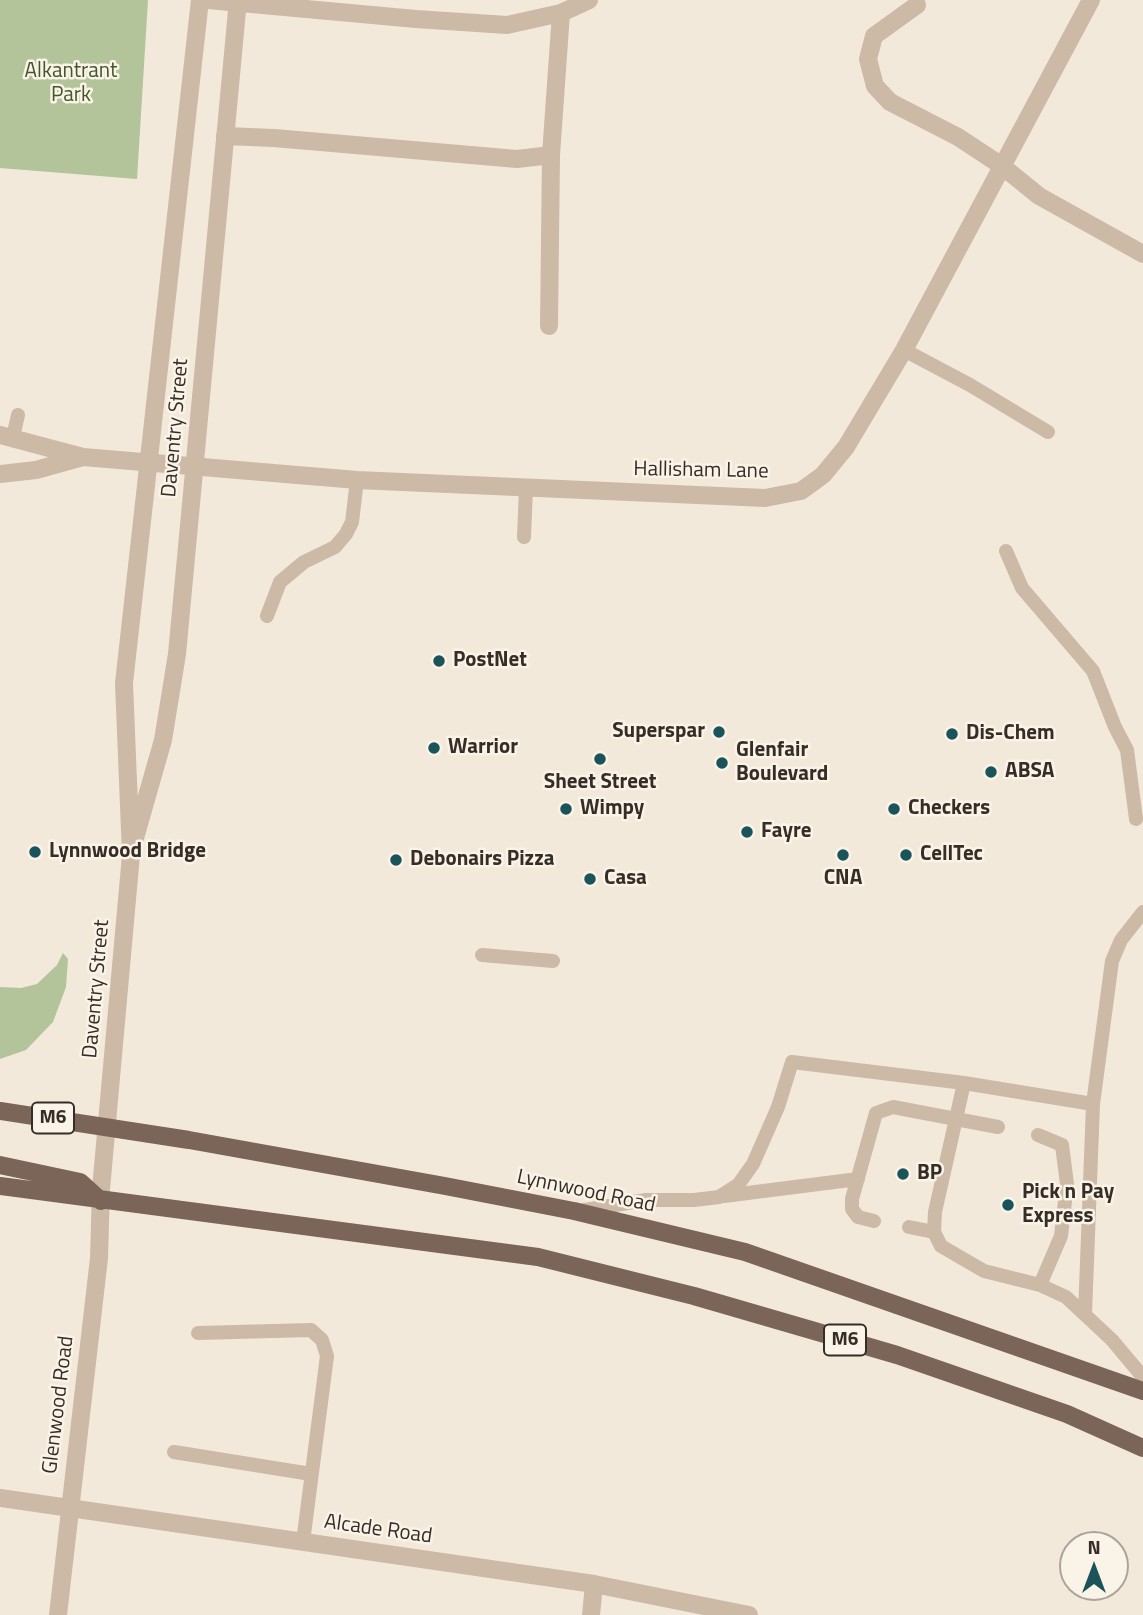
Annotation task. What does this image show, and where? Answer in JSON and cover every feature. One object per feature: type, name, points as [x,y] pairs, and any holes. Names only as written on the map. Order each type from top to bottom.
[{"type":"main road","name":"Lynnwood Road","points":[[0,1111],[107,1126],[574,1211],[746,1252],[1143,1391]]},
{"type":"main road","points":[[0,1165],[80,1182],[101,1201]]},
{"type":"main road","name":"M6","points":[[0,1186],[538,1258],[694,1296],[897,1355],[1067,1414],[1143,1448]]},
{"type":"street","name":"Daventry Street","points":[[101,1201],[131,855],[124,683],[200,0]]},
{"type":"street","points":[[208,0],[507,24],[561,13],[589,0]]},
{"type":"street","name":"Hallisham Lane","points":[[83,457],[357,480],[765,498],[801,491],[823,475],[846,447],[904,350],[1091,0]]},
{"type":"street","name":"Daventry Street","points":[[131,855],[172,697],[238,2]]},
{"type":"street","points":[[917,5],[874,36],[868,60],[875,86],[890,102],[958,137],[1002,166],[1039,196],[1143,254]]},
{"type":"street","points":[[549,326],[551,155],[561,13]]},
{"type":"street","points":[[225,136],[517,159],[551,155]]},
{"type":"street","points":[[6,436],[83,457]]},
{"type":"street","points":[[0,474],[36,470],[83,457]]},
{"type":"street","name":"Glenwood Road","points":[[58,1615],[99,1258],[101,1201]]},
{"type":"street","name":"Alcade Road","points":[[0,1498],[594,1584],[749,1615]]},
{"type":"street","points":[[591,1615],[594,1584]]},
{"type":"lane","points":[[904,350],[971,385],[1048,432]]},
{"type":"lane","points":[[6,436],[18,415]]},
{"type":"lane","points":[[267,616],[280,582],[304,562],[335,547],[346,534],[352,522],[357,480]]},
{"type":"lane","points":[[524,537],[526,488]]},
{"type":"lane","points":[[1006,551],[1022,588],[1093,671],[1127,750],[1136,819]]},
{"type":"lane","points":[[1085,1314],[1093,1104],[1112,961],[1121,940],[1143,912]]},
{"type":"lane","points":[[482,955],[553,961]]},
{"type":"lane","points":[[719,1197],[738,1185],[753,1164],[778,1107],[792,1062],[964,1083],[1093,1104]]},
{"type":"lane","points":[[964,1083],[935,1212],[934,1232],[941,1246],[984,1270],[1040,1285],[1066,1297],[1112,1340],[1143,1377]]},
{"type":"lane","points":[[874,1221],[858,1217],[852,1209],[877,1113],[893,1107],[998,1127]]},
{"type":"lane","points":[[1038,1135],[1062,1145],[1067,1184],[1061,1236],[1040,1285]]},
{"type":"lane","points":[[574,1211],[646,1200],[694,1200],[858,1179]]},
{"type":"lane","points":[[909,1227],[934,1232]]},
{"type":"lane","points":[[198,1333],[311,1330],[322,1340],[327,1356],[303,1542]]},
{"type":"lane","points":[[174,1452],[310,1474]]},
{"type":"green space","name":"Alkantrant Park","points":[[0,0],[148,0],[137,179],[0,168]]},
{"type":"green space","points":[[63,953],[68,959],[66,987],[53,1022],[26,1050],[0,1059],[0,987],[21,988],[37,984],[57,965]]},
{"type":"place","name":"PostNet","points":[[439,661]]},
{"type":"place","name":"Superspar","points":[[719,732]]},
{"type":"place","name":"Dis-Chem","points":[[952,734]]},
{"type":"place","name":"Warrior","points":[[434,748]]},
{"type":"place","name":"Sheet Street","points":[[600,759]]},
{"type":"place","name":"Glenfair Boulevard","points":[[722,763]]},
{"type":"place","name":"ABSA","points":[[991,772]]},
{"type":"place","name":"Wimpy","points":[[566,809]]},
{"type":"place","name":"Checkers","points":[[894,809]]},
{"type":"place","name":"Fayre","points":[[747,832]]},
{"type":"place","name":"Lynnwood Bridge","points":[[35,852]]},
{"type":"place","name":"CNA","points":[[843,855]]},
{"type":"place","name":"CellTec","points":[[906,855]]},
{"type":"place","name":"Debonairs Pizza","points":[[396,860]]},
{"type":"place","name":"Casa","points":[[590,879]]},
{"type":"place","name":"BP","points":[[903,1174]]},
{"type":"place","name":"Pick n Pay Express","points":[[1008,1205]]}]
